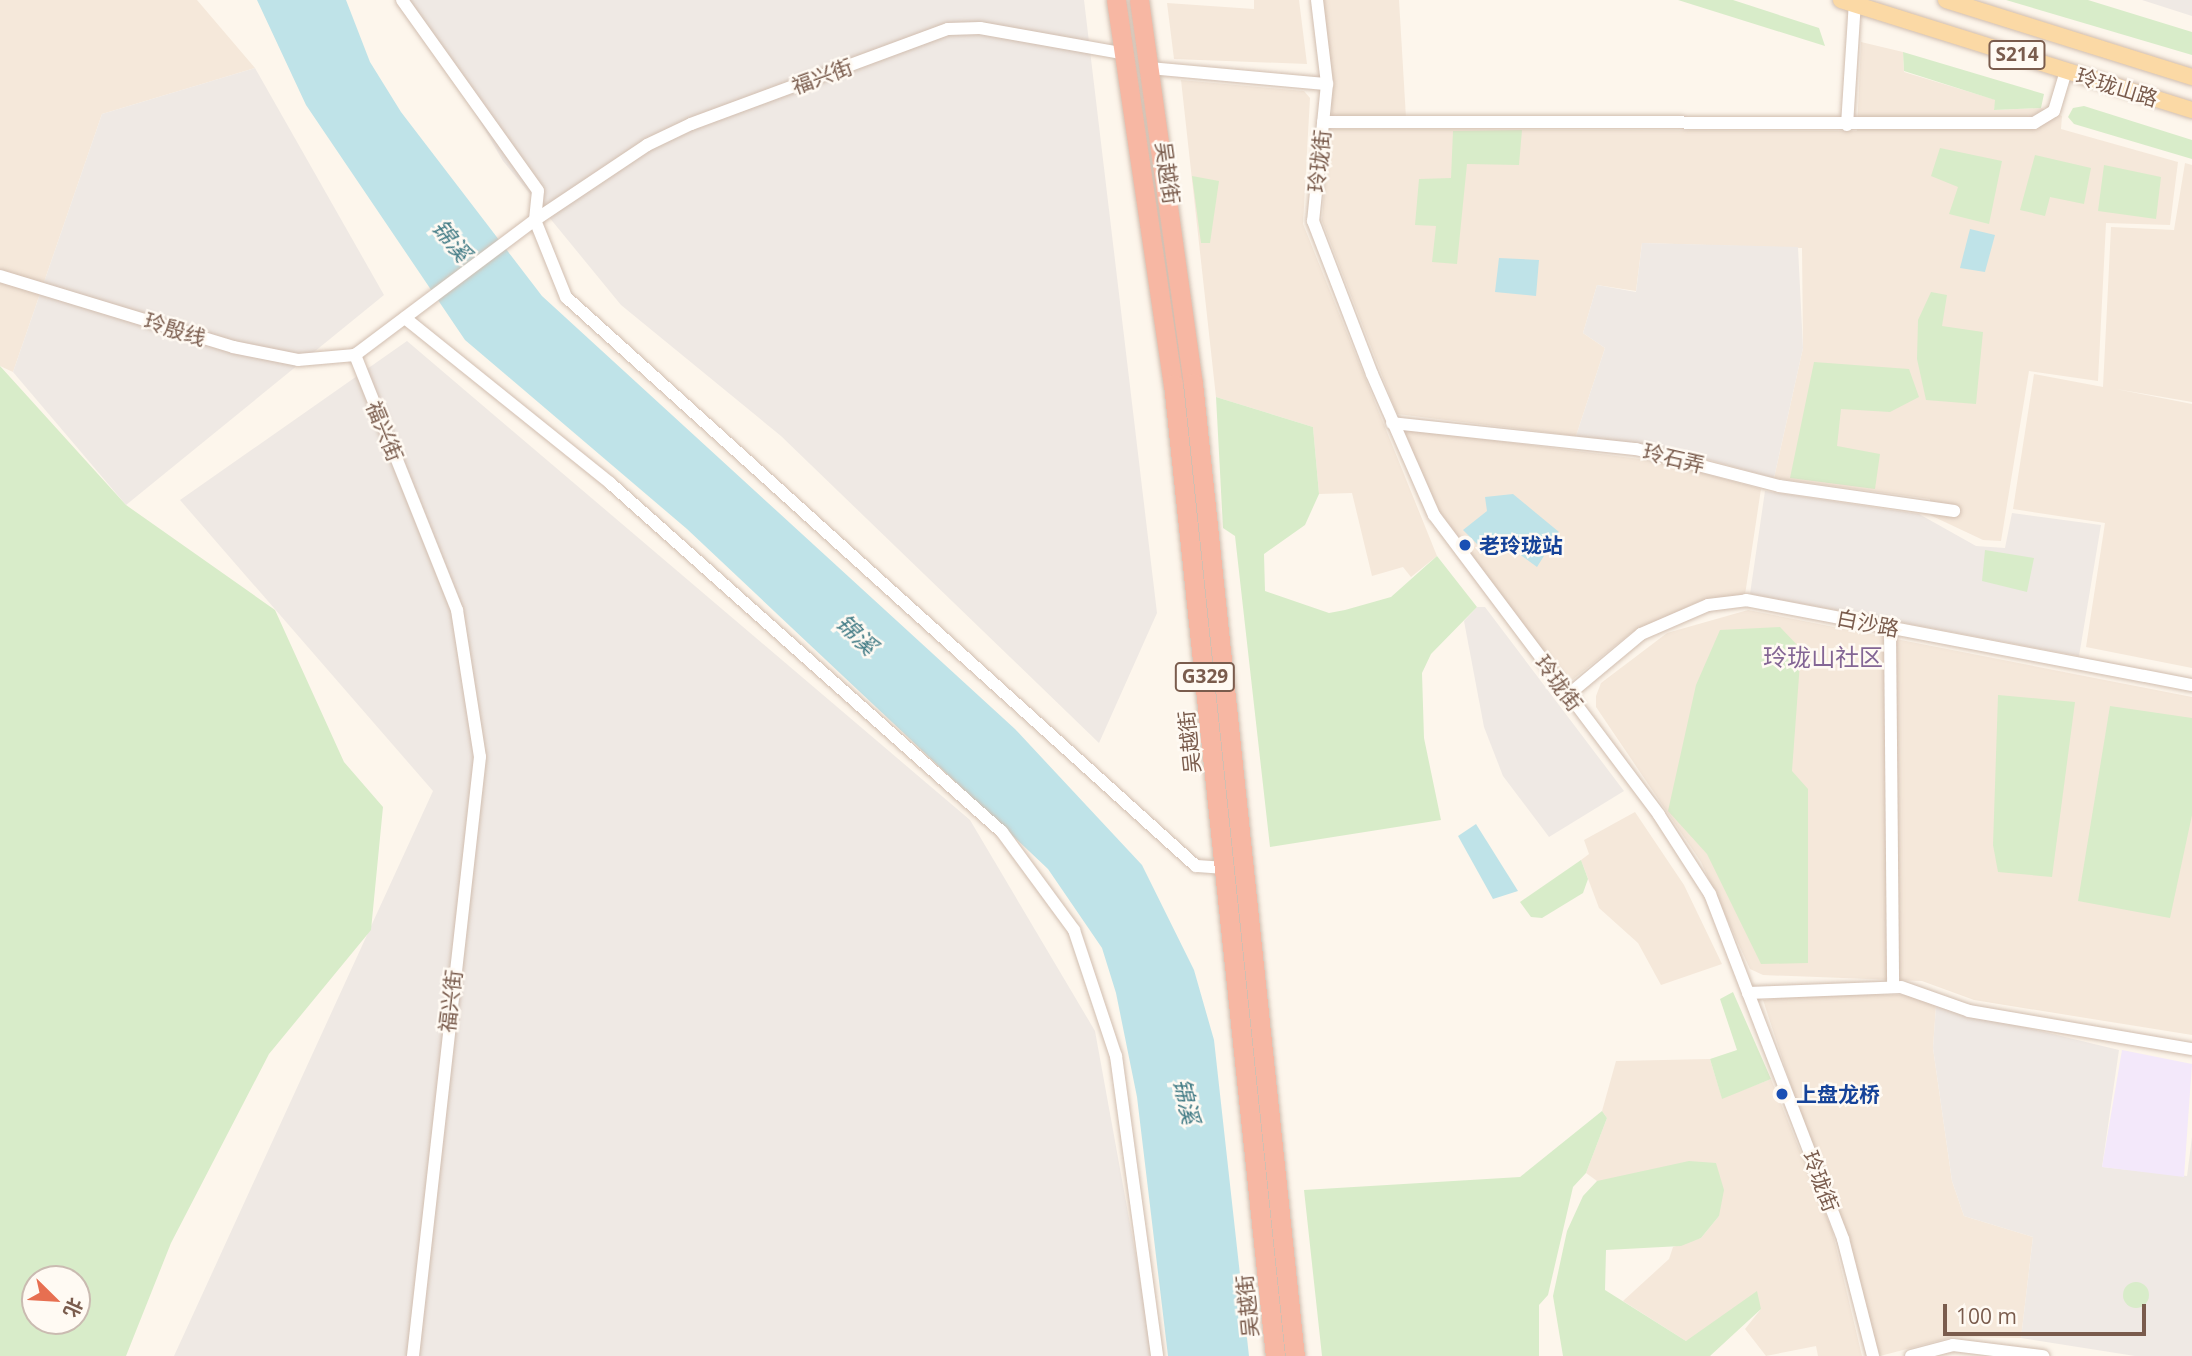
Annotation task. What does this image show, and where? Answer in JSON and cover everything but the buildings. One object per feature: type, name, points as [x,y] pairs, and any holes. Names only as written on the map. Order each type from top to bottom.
[{"type":"highway","name":"吴越街","points":[[1116,0],[1173,384],[1226,868],[1275,1356]]},
{"type":"highway","name":"吴越街","points":[[1139,0],[1195,397],[1295,1356]]},
{"type":"main road","name":"玲珑山路","points":[[1946,0],[2192,77]]},
{"type":"main road","name":"玲珑山路","points":[[1850,1],[2192,110]]},
{"type":"street","points":[[402,0],[538,191],[535,220],[566,297],[1196,866],[1226,868]]},
{"type":"street","name":"玲珑街","points":[[1317,0],[1327,84],[1313,221],[1392,423],[1434,516],[1710,894],[1843,1238],[1873,1356]]},
{"type":"street","points":[[1847,124],[1850,1]]},
{"type":"street","name":"福兴街","points":[[413,1356],[480,757],[457,610],[355,355],[535,220],[647,145],[691,124],[948,29],[980,28],[1126,54]]},
{"type":"street","points":[[1150,68],[1327,84]]},
{"type":"street","points":[[1323,122],[2045,122],[2066,71]]},
{"type":"street","name":"玲殷线","points":[[0,276],[233,347],[298,360],[355,355]]},
{"type":"street","points":[[405,318],[610,483],[1002,832],[1066,919],[1116,1056],[1157,1356]]},
{"type":"street","name":"玲石弄","points":[[1392,423],[1636,449],[1779,486],[1954,511]]},
{"type":"street","name":"白沙路","points":[[1567,695],[1641,634],[1708,605],[1746,600],[2192,685]]},
{"type":"street","points":[[1891,628],[1893,986]]},
{"type":"street","points":[[1748,993],[1893,986],[1969,1011],[2192,1049]]},
{"type":"street","points":[[1911,1356],[1953,1345],[2043,1356]]},
{"type":"shaded area","points":[[0,0],[197,0],[255,68],[102,114],[13,372],[0,366]]},
{"type":"shaded area","points":[[409,0],[1084,0],[1157,613],[1099,743],[781,436],[621,305],[503,161]]},
{"type":"shaded area","points":[[1254,0],[1299,0],[1307,64],[1174,59],[1167,3],[1254,9]]},
{"type":"shaded area","points":[[1323,0],[1399,0],[1406,118],[1332,116]]},
{"type":"shaded area","points":[[2142,0],[2192,0],[2192,16]]},
{"type":"shaded area","points":[[1861,42],[1903,52],[1904,72],[1996,100],[1994,110],[2041,108],[2062,116],[2061,129],[2178,162],[2170,225],[2106,223],[2098,381],[2029,371],[2001,541],[1983,540],[1930,515],[1930,499],[1774,478],[1803,348],[1802,248],[1642,243],[1636,291],[1597,285],[1583,333],[1605,348],[1576,436],[1397,414],[1322,221],[1328,129],[1857,131]]},
{"type":"shaded area","points":[[255,68],[384,295],[126,505],[13,372],[102,114]]},
{"type":"shaded area","points":[[1181,80],[1304,91],[1310,98],[1303,224],[1437,556],[1411,577],[1403,567],[1372,576],[1352,493],[1319,494],[1313,427],[1216,397]]},
{"type":"shaded area","points":[[2185,163],[2192,165],[2192,402],[2116,389],[2192,404],[2192,668],[2086,647],[2105,523],[2013,509],[2034,374],[2103,387],[2111,227],[2174,230]]},
{"type":"shaded area","points":[[1642,243],[1798,247],[1803,348],[1774,478],[1666,448],[1576,436],[1605,348],[1583,333],[1597,285],[1636,292]]},
{"type":"shaded area","points":[[407,341],[970,820],[1095,1031],[1154,1356],[174,1356],[433,791],[180,500]]},
{"type":"shaded area","points":[[1403,429],[1663,462],[1761,489],[1745,595],[1700,601],[1631,633],[1567,684],[1439,511]]},
{"type":"shaded area","points":[[1765,491],[1919,514],[1976,546],[2005,548],[2012,513],[2101,525],[2079,656],[1750,594]]},
{"type":"shaded area","points":[[1477,607],[1485,607],[1624,791],[1549,837],[1503,776],[1484,727],[1464,621]]},
{"type":"shaded area","points":[[1748,610],[2192,697],[2192,1035],[1974,1000],[1922,981],[1763,975],[1750,969],[1701,862],[1596,707],[1596,696],[1601,683],[1667,633]]},
{"type":"shaded area","points":[[1635,812],[1684,885],[1722,964],[1661,985],[1638,943],[1599,908],[1581,860],[1589,854],[1584,840]]},
{"type":"shaded area","points":[[1825,994],[1912,995],[1936,1006],[1933,1048],[1952,1181],[1964,1216],[2033,1237],[2021,1338],[1953,1337],[1880,1356],[1763,1000]]},
{"type":"shaded area","points":[[1936,1006],[2119,1050],[2102,1167],[2187,1176],[2192,1137],[2192,1356],[2135,1356],[2021,1338],[2033,1237],[1964,1216],[1952,1181],[1933,1048]]},
{"type":"shaded area","points":[[2122,1050],[2192,1064],[2184,1177],[2102,1167]]},
{"type":"shaded area","points":[[1710,1059],[1722,1098],[1771,1079],[1832,1230],[1862,1356],[1818,1356],[1816,1346],[1766,1356],[1745,1329],[1761,1309],[1686,1341],[1623,1301],[1669,1259],[1673,1247],[1701,1238],[1719,1216],[1650,1170],[1619,1181],[1597,1181],[1586,1173],[1607,1118],[1602,1111],[1616,1061]]},
{"type":"green space","points":[[1678,0],[1733,0],[1819,28],[1825,46]]},
{"type":"green space","points":[[2006,0],[2088,0],[2192,32],[2192,55]]},
{"type":"green space","points":[[1903,52],[2044,94],[2041,108],[1994,110],[1995,100],[1904,71]]},
{"type":"green space","points":[[2084,106],[2192,140],[2192,159],[2074,124],[2068,117],[2073,108]]},
{"type":"green space","points":[[1522,130],[1519,165],[1467,164],[1457,264],[1432,262],[1436,226],[1415,225],[1419,179],[1451,178],[1453,131]]},
{"type":"green space","points":[[1940,148],[2002,161],[1989,224],[1949,214],[1958,187],[1931,176]]},
{"type":"green space","points":[[2035,155],[2091,168],[2084,204],[2050,197],[2045,216],[2020,210]]},
{"type":"green space","points":[[2104,165],[2161,177],[2156,219],[2098,211]]},
{"type":"green space","points":[[1192,176],[1219,181],[1210,243],[1201,243]]},
{"type":"green space","points":[[1931,292],[1947,295],[1942,326],[1983,332],[1976,404],[1926,400],[1917,359],[1918,320]]},
{"type":"green space","points":[[1814,362],[1909,369],[1919,397],[1890,412],[1841,409],[1837,446],[1880,454],[1875,489],[1790,478]]},
{"type":"green space","points":[[0,366],[126,505],[275,610],[344,762],[383,807],[371,930],[269,1054],[171,1243],[126,1356],[0,1356]]},
{"type":"green space","points":[[1216,397],[1313,427],[1319,494],[1305,525],[1264,554],[1265,591],[1329,613],[1345,610],[1391,597],[1437,556],[1477,607],[1431,654],[1422,673],[1424,738],[1441,820],[1270,847],[1235,536],[1223,528]]},
{"type":"green space","points":[[1985,550],[2034,558],[2027,592],[1982,581]]},
{"type":"green space","points":[[1780,627],[1801,649],[1792,771],[1808,789],[1808,963],[1761,964],[1707,854],[1668,811],[1696,685],[1720,630]]},
{"type":"green space","points":[[1998,695],[2075,702],[2052,877],[1998,872],[1993,845]]},
{"type":"green space","points":[[2110,706],[2192,718],[2192,815],[2170,918],[2078,901]]},
{"type":"green space","points":[[1581,860],[1588,879],[1583,893],[1542,918],[1531,917],[1520,902]]},
{"type":"green space","points":[[1733,992],[1771,1079],[1722,1099],[1710,1059],[1737,1050],[1720,999]]},
{"type":"green space","points":[[1602,1111],[1607,1118],[1586,1173],[1573,1187],[1548,1295],[1539,1305],[1539,1356],[1322,1356],[1304,1190],[1520,1177]]},
{"type":"green space","points":[[1689,1161],[1716,1163],[1724,1190],[1719,1216],[1701,1238],[1681,1246],[1606,1250],[1605,1290],[1686,1341],[1757,1291],[1761,1309],[1710,1356],[1563,1356],[1553,1296],[1567,1231],[1583,1196],[1597,1181]]},
{"type":"green space","points":[[2136,1282],[2145,1286],[2149,1295],[2145,1304],[2136,1308],[2127,1304],[2123,1295],[2127,1286]]},
{"type":"water","name":"锦溪","points":[[257,0],[346,0],[370,62],[401,112],[542,296],[1015,729],[1142,865],[1194,970],[1214,1040],[1249,1356],[1168,1356],[1137,1097],[1116,993],[1102,948],[1048,869],[687,529],[465,340],[306,105]]},
{"type":"water","points":[[1970,229],[1995,235],[1985,272],[1960,268]]},
{"type":"water","points":[[1499,258],[1539,260],[1536,296],[1495,292]]},
{"type":"water","points":[[1513,494],[1559,532],[1537,567],[1503,542],[1481,548],[1463,530],[1487,511],[1485,497]]},
{"type":"water","points":[[1476,824],[1518,891],[1493,899],[1458,836]]},
{"type":"place","name":"老玲珑站","points":[[1465,545]]},
{"type":"place","name":"上盘龙桥","points":[[1782,1094]]},
{"type":"district","name":"玲珑山社区","points":[[1823,657]]}]
